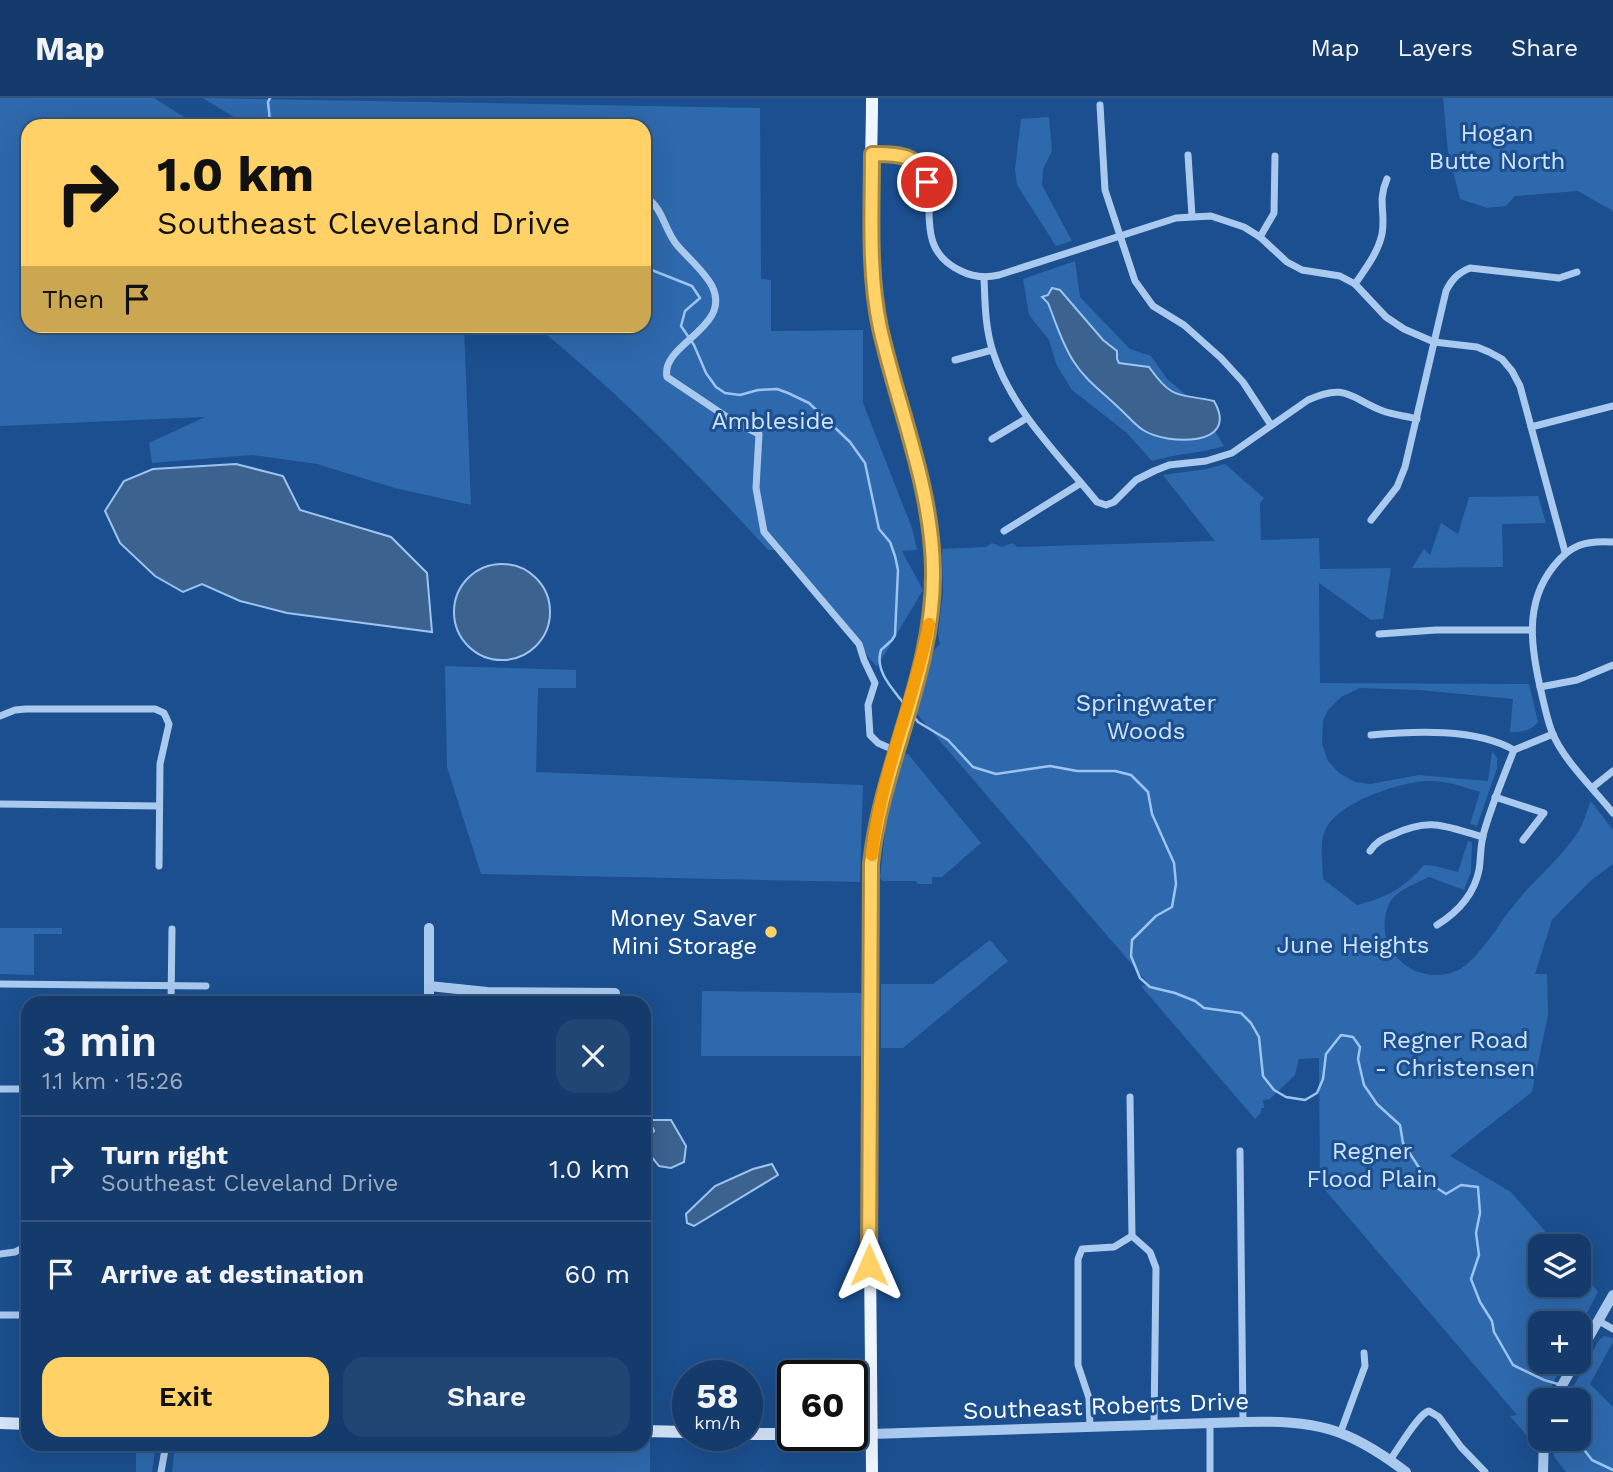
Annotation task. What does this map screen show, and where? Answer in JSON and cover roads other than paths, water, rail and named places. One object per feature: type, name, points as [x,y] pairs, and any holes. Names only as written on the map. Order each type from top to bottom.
[{"type":"main road","points":[[872,98],[872,253],[876,301],[886,352],[921,481],[932,551],[933,583],[929,625],[911,701],[877,817],[870,878],[872,1472]]},
{"type":"main road","points":[[0,1423],[21,1424]]},
{"type":"main road","points":[[651,1431],[672,1432]]},
{"type":"street","points":[[1100,105],[1103,178],[1135,281],[1153,306],[1184,324],[1221,358],[1243,382],[1271,425]]},
{"type":"street","points":[[872,154],[904,155],[919,165],[927,182],[929,230],[938,252],[955,268],[971,275],[984,277],[1028,267],[1175,218],[1192,216],[1227,220],[1260,237],[1287,262],[1302,270],[1340,276],[1355,284],[1386,317],[1404,329],[1434,342],[1477,347],[1502,359],[1520,386],[1565,552]]},
{"type":"street","points":[[1188,155],[1192,216]]},
{"type":"street","points":[[1260,237],[1274,213],[1275,156]]},
{"type":"street","points":[[1355,284],[1373,257],[1382,235],[1381,193],[1387,179]]},
{"type":"street","points":[[651,201],[657,206],[672,238],[713,288],[716,296],[715,308],[692,339],[676,354],[666,369],[667,377],[743,427],[759,434],[756,488],[763,528],[775,547],[859,644],[876,683],[868,705],[870,735],[878,743],[896,751]]},
{"type":"street","points":[[1371,520],[1397,487],[1408,457],[1446,291],[1451,282],[1462,271],[1481,268],[1559,278],[1577,272]]},
{"type":"street","points":[[984,277],[987,324],[992,350],[1002,376],[1027,418],[1097,502],[1106,505],[1114,502],[1136,480],[1153,471],[1169,465],[1206,461],[1231,453],[1308,400],[1332,392],[1357,396],[1385,412],[1417,419]]},
{"type":"street","points":[[955,360],[992,350]]},
{"type":"street","points":[[1531,427],[1613,406]]},
{"type":"street","points":[[992,439],[1027,418]]},
{"type":"street","points":[[1003,531],[1082,483]]},
{"type":"street","points":[[1613,542],[1581,544],[1565,552],[1550,571],[1539,592],[1531,630],[1532,651],[1553,734],[1564,752],[1613,813]]},
{"type":"street","points":[[1379,634],[1436,630],[1531,630]]},
{"type":"street","points":[[1540,687],[1577,680],[1613,665]]},
{"type":"street","points":[[0,716],[26,709],[155,709],[167,716],[169,724],[161,759],[159,866]]},
{"type":"street","points":[[1371,735],[1411,732],[1464,736],[1493,741],[1514,751]]},
{"type":"street","points":[[1437,925],[1454,913],[1470,893],[1479,869],[1483,837],[1495,797],[1514,751],[1553,734]]},
{"type":"street","points":[[1593,787],[1613,771]]},
{"type":"street","points":[[1495,797],[1544,813],[1523,840]]},
{"type":"street","points":[[0,804],[159,806]]},
{"type":"street","points":[[1370,851],[1376,842],[1420,824],[1436,824],[1483,837]]},
{"type":"street","points":[[429,928],[429,996]]},
{"type":"street","points":[[172,929],[172,996]]},
{"type":"street","points":[[0,984],[206,986]]},
{"type":"street","points":[[429,986],[518,996]]},
{"type":"street","points":[[0,1089],[21,1089]]},
{"type":"street","points":[[1130,1097],[1132,1236],[1150,1252],[1156,1268],[1154,1425]]},
{"type":"street","points":[[1240,1151],[1243,1422]]},
{"type":"street","points":[[1090,1427],[1089,1398],[1078,1364],[1078,1259],[1082,1249],[1114,1247],[1132,1236]]},
{"type":"street","points":[[0,1254],[21,1249]]},
{"type":"street","points":[[1591,1334],[1613,1295]]},
{"type":"street","points":[[0,1315],[21,1315]]},
{"type":"street","points":[[1599,1321],[1613,1329]]},
{"type":"street","points":[[1341,1431],[1365,1366],[1364,1353]]},
{"type":"street","points":[[1390,1460],[1409,1435],[1418,1417],[1429,1411],[1439,1417],[1461,1447],[1485,1472]]},
{"type":"street","name":"Southeast Roberts Drive","points":[[872,1434],[1243,1422],[1303,1423],[1341,1431],[1360,1440],[1406,1472]]},
{"type":"street","points":[[1210,1423],[1210,1472]]},
{"type":"street","points":[[161,1472],[165,1451]]},
{"type":"street","points":[[1543,1472],[1544,1451]]},
{"type":"waterway","points":[[270,98],[270,119]]},
{"type":"waterway","points":[[651,270],[692,286],[700,298],[685,311],[681,326],[716,387],[725,393],[740,395],[777,389],[809,403],[850,442],[865,463],[879,529],[890,542],[898,570],[895,635],[881,650],[880,665],[886,679],[905,705]]},
{"type":"waterway","points":[[911,713],[918,722],[948,740],[973,767],[996,774],[1050,766],[1077,771],[1115,771],[1131,775],[1148,792],[1152,814],[1174,863],[1176,884],[1172,907],[1156,916],[1132,940],[1131,956],[1140,978],[1150,987],[1175,993],[1204,1008],[1241,1013],[1259,1037],[1263,1076],[1274,1090],[1286,1097],[1305,1100],[1317,1093],[1323,1079],[1326,1054],[1341,1035],[1353,1037],[1360,1047],[1358,1059],[1364,1085],[1377,1104],[1400,1125],[1403,1143],[1429,1183],[1446,1194],[1461,1185],[1478,1187],[1480,1213],[1476,1233],[1479,1255],[1471,1279],[1480,1302],[1513,1365],[1558,1384]]},
{"type":"waterway","points":[[1585,1451],[1592,1460],[1613,1470]]},
{"type":"place","name":"Money Saver Mini Storage","points":[[771,932]]},
{"type":"park label","name":"Hogan Butte North","points":[[1497,147]]},
{"type":"park label","name":"Ambleside","points":[[773,421]]},
{"type":"park label","name":"Springwater Woods","points":[[1146,717]]},
{"type":"park label","name":"June Heights","points":[[1353,945]]},
{"type":"park label","name":"Regner Road - Christensen","points":[[1455,1054]]},
{"type":"park label","name":"Regner Flood Plain","points":[[1372,1165]]}]
